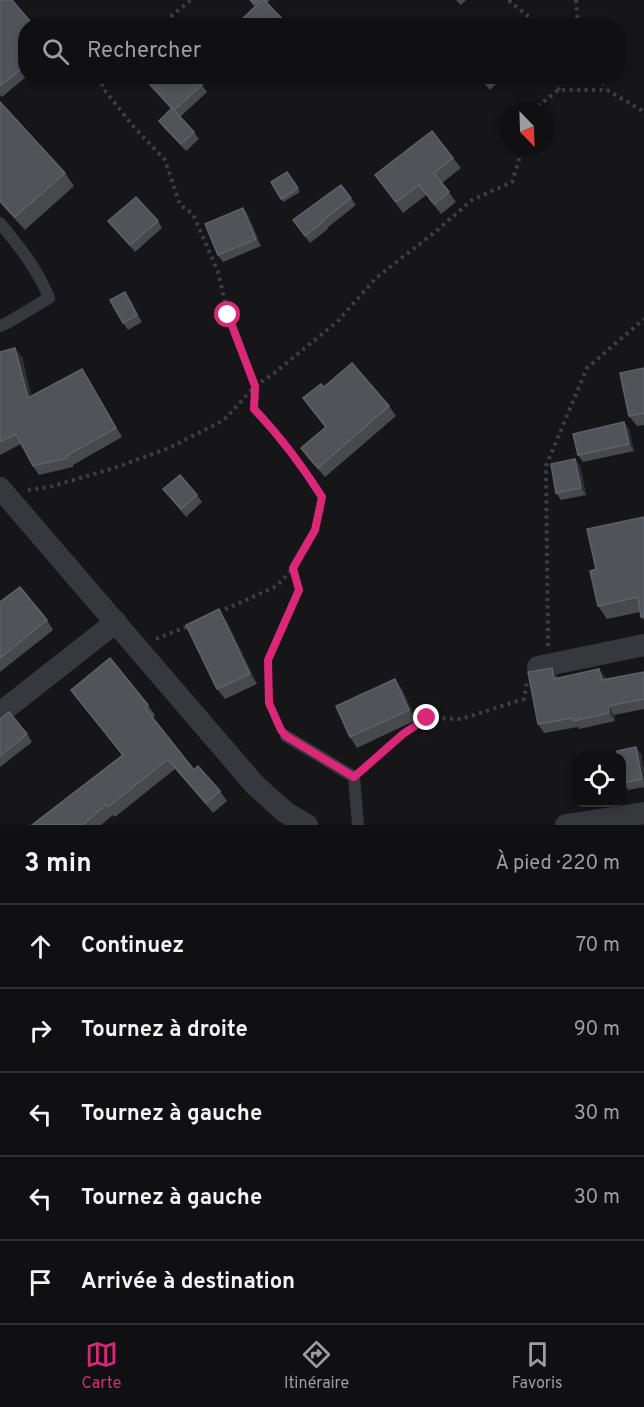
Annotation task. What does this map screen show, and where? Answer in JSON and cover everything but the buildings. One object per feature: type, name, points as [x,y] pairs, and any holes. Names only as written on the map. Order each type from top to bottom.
[{"type":"street","points":[[2,495],[116,622],[255,785],[285,812],[307,825]]},
{"type":"street","points":[[0,713],[116,622]]},
{"type":"street","points":[[538,667],[644,645]]},
{"type":"street","points":[[566,825],[644,813]]},
{"type":"lane","points":[[0,223],[42,280],[49,298],[0,326]]},
{"type":"lane","points":[[286,736],[354,777],[358,825]]},
{"type":"path","points":[[169,18],[191,0]]},
{"type":"path","points":[[510,0],[531,18]]},
{"type":"path","points":[[576,0],[577,18]]},
{"type":"path","points":[[102,84],[102,87],[133,126],[165,160],[180,205],[193,214],[218,272],[228,315],[255,386],[254,409],[278,434],[303,466],[322,497],[315,530],[293,568],[277,586],[213,615]]},
{"type":"path","points":[[543,102],[562,84]]},
{"type":"path","points":[[603,84],[607,90],[641,110],[644,115]]},
{"type":"path","points":[[558,90],[607,90]]},
{"type":"path","points":[[2,495],[61,484],[114,468],[169,448],[224,420],[255,386],[337,322],[376,278],[472,200],[512,182],[520,156]]},
{"type":"path","points":[[354,777],[403,734],[427,718],[461,719],[524,699],[528,676],[538,667],[549,644],[546,466],[587,368],[644,319]]},
{"type":"path","points":[[286,736],[269,703],[268,660],[299,590],[293,568]]},
{"type":"path","points":[[136,647],[191,624]]},
{"type":"route","points":[[228,315],[255,386],[254,409],[278,434],[303,466],[322,497],[315,530],[293,568],[299,590],[268,660],[269,703],[281,730],[286,736],[354,777],[403,734],[427,718]]}]
